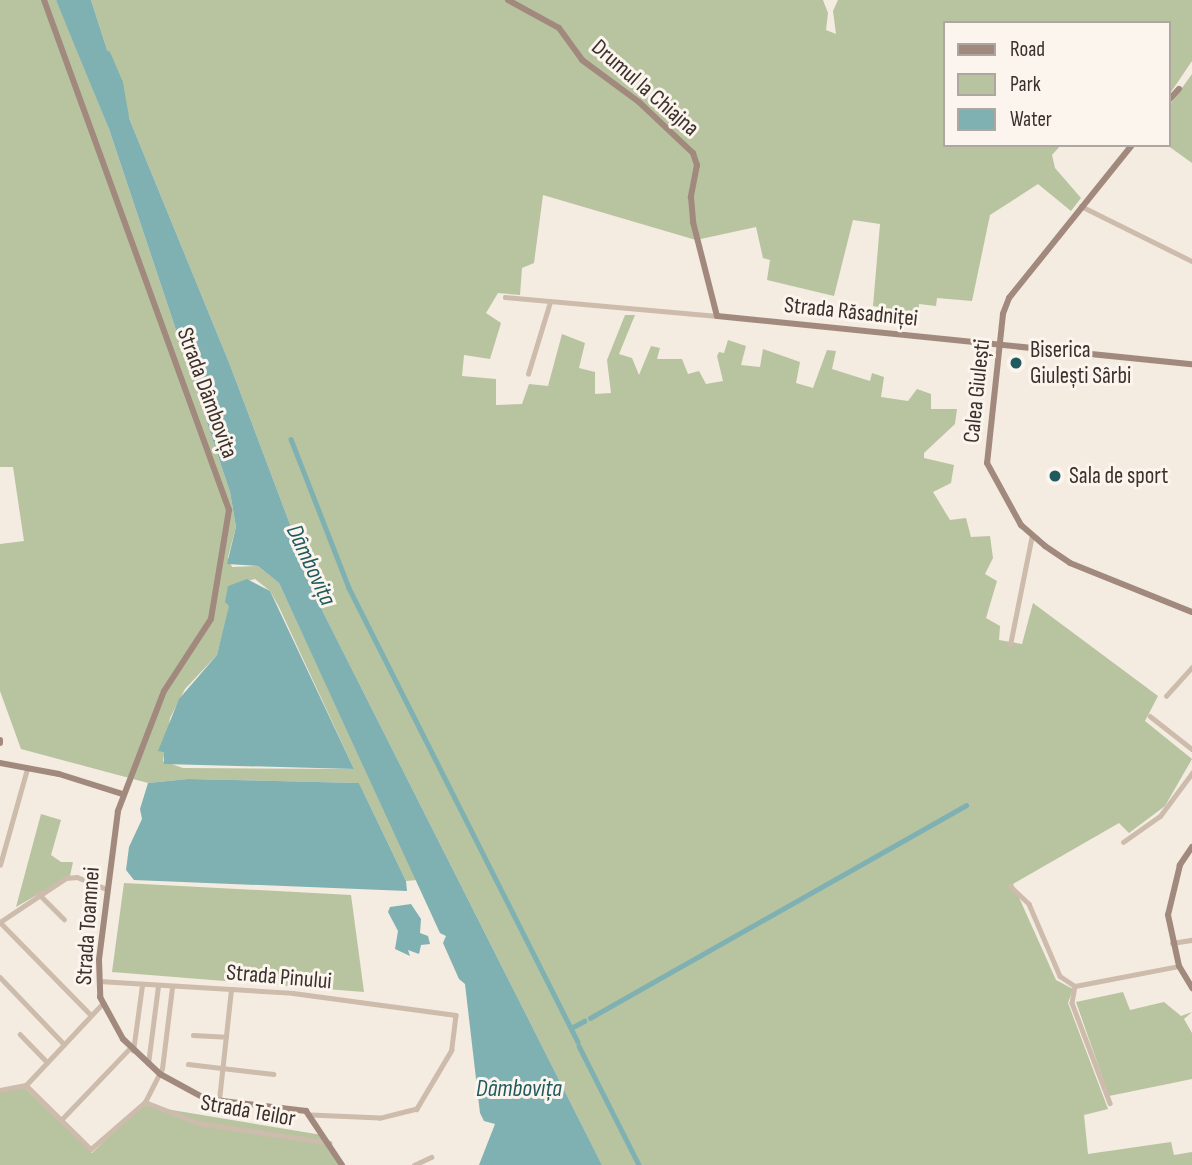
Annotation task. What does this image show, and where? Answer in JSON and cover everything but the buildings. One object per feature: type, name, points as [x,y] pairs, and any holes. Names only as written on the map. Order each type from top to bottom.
[{"type":"street","name":"Strada Dâmbovița","points":[[44,0],[229,510],[211,618],[169,682],[123,794]]},
{"type":"street","name":"Drumul la Chiajna","points":[[508,0],[559,28],[576,53],[694,153],[697,165],[691,197],[693,222],[717,316]]},
{"type":"street","points":[[1171,98],[1179,89]]},
{"type":"street","name":"Calea Giulești","points":[[1130,147],[1009,298],[1000,345],[987,463],[1013,513],[1032,535],[1070,562],[1192,612]]},
{"type":"street","points":[[1081,206],[1192,261]]},
{"type":"street","name":"Strada Răsadniței","points":[[505,297],[1192,364]]},
{"type":"street","points":[[528,373],[550,302]]},
{"type":"street","points":[[1010,645],[1032,535]]},
{"type":"street","points":[[1166,696],[1192,667]]},
{"type":"street","points":[[1150,716],[1192,749]]},
{"type":"street","points":[[0,763],[123,794]]},
{"type":"street","points":[[0,865],[27,769]]},
{"type":"street","points":[[1123,842],[1160,816],[1192,773]]},
{"type":"street","name":"Strada Toamnei","points":[[123,794],[107,889],[99,981],[102,1004],[132,1050],[160,1074],[202,1098],[311,1115]]},
{"type":"street","points":[[1192,847],[1182,859],[1170,892],[1172,943],[1179,966],[1192,988]]},
{"type":"street","points":[[91,1015],[0,922],[38,892],[69,876],[107,889]]},
{"type":"street","points":[[1010,886],[1029,904],[1060,976],[1075,986],[1179,966]]},
{"type":"street","points":[[38,892],[64,919]]},
{"type":"street","points":[[1172,943],[1192,940]]},
{"type":"street","points":[[0,977],[64,1044]]},
{"type":"street","name":"Strada Pinului","points":[[99,981],[308,994],[456,1015],[452,1051],[417,1109],[380,1118],[311,1115]]},
{"type":"street","points":[[61,1120],[132,1050],[142,985]]},
{"type":"street","points":[[148,1064],[158,986]]},
{"type":"street","points":[[1075,986],[1072,1003],[1110,1103]]},
{"type":"street","points":[[26,1085],[93,1149],[145,1102],[160,1074],[172,987]]},
{"type":"street","points":[[219,1101],[231,990]]},
{"type":"street","points":[[0,1090],[26,1085],[102,1004]]},
{"type":"street","points":[[20,1034],[47,1062]]},
{"type":"street","points":[[192,1035],[226,1037]]},
{"type":"street","points":[[188,1064],[272,1074]]},
{"type":"street","name":"Strada Teilor","points":[[145,1102],[200,1123],[330,1143]]},
{"type":"street","points":[[311,1115],[342,1165]]},
{"type":"street","points":[[414,1165],[430,1157]]},
{"type":"green space","points":[[0,0],[56,0],[109,129],[230,492],[236,527],[228,557],[232,567],[258,566],[279,583],[417,880],[406,881],[359,783],[188,779],[148,783],[21,749],[0,691],[0,544],[24,541],[13,467],[0,467]],"holes":[[[255,579],[270,591],[354,769],[183,768],[163,761],[170,718],[185,689],[217,655],[230,606],[228,586]]]},
{"type":"green space","points":[[91,0],[823,0],[828,13],[826,30],[836,34],[833,11],[838,0],[1192,0],[1192,61],[1171,92],[1171,21],[944,21],[944,147],[1059,147],[1052,155],[1055,168],[1081,198],[1071,211],[1038,184],[990,215],[972,301],[937,298],[936,306],[919,304],[918,318],[895,318],[896,310],[873,306],[880,224],[853,220],[834,296],[767,280],[770,260],[763,258],[756,227],[696,240],[543,195],[534,263],[522,268],[520,295],[498,293],[486,313],[501,323],[490,359],[464,355],[462,376],[496,379],[496,405],[522,404],[529,384],[548,386],[562,334],[585,343],[579,368],[595,372],[595,394],[611,393],[607,360],[625,315],[635,315],[619,354],[632,358],[639,375],[651,346],[660,348],[657,359],[682,359],[688,374],[699,371],[706,384],[723,381],[717,356],[719,352],[724,353],[728,340],[746,346],[741,365],[760,367],[763,349],[800,362],[796,383],[813,388],[827,350],[836,351],[832,369],[870,381],[872,373],[884,377],[881,397],[908,401],[917,389],[931,394],[931,409],[957,409],[955,424],[924,453],[924,458],[954,465],[951,483],[933,492],[950,520],[966,518],[971,537],[990,536],[993,558],[985,574],[997,581],[986,618],[1000,626],[999,640],[1022,644],[1033,603],[1158,696],[1145,721],[1192,759],[1165,806],[1129,833],[1119,823],[1013,884],[1056,980],[1073,989],[1068,1003],[1108,1109],[1084,1115],[1088,1154],[1171,1142],[1174,1155],[1192,1152],[1192,1165],[602,1165],[323,612],[230,365],[129,118]]},
{"type":"green space","points":[[1192,74],[1192,163],[1170,147],[1171,103]]},
{"type":"green space","points":[[41,814],[61,820],[51,855],[61,862],[73,862],[70,876],[16,907]]},
{"type":"green space","points":[[124,883],[351,895],[364,992],[112,972]]},
{"type":"green space","points":[[1123,992],[1130,1010],[1164,1002],[1181,1016],[1192,1012],[1184,1019],[1192,1033],[1192,1079],[1109,1096],[1076,1002]]},
{"type":"green space","points":[[23,1086],[92,1153],[142,1105],[322,1135],[340,1165],[0,1165],[0,1092]]},
{"type":"water","name":"Dâmbovița","points":[[56,0],[91,0],[129,118],[230,365],[323,612],[602,1165],[479,1165],[495,1124],[484,1121],[480,1113],[465,984],[459,979],[443,943],[446,936],[440,933],[279,583],[258,566],[227,564],[236,527],[230,492],[109,129]]},
{"type":"water","points":[[247,579],[270,591],[354,769],[164,764],[164,752],[158,751],[179,699],[217,655],[229,606],[225,602],[228,586]]},
{"type":"water","points":[[188,779],[359,783],[406,881],[407,891],[134,880],[126,870],[129,847],[142,819],[140,809],[148,783]]},
{"type":"water","points":[[411,904],[421,919],[420,933],[428,936],[430,944],[421,945],[419,954],[408,950],[410,956],[395,949],[398,931],[388,912],[390,907]]},
{"type":"waterway","name":"Dâmbovița","points":[[107,55],[119,83],[125,116]]},
{"type":"waterway","points":[[291,439],[349,588],[578,1042]]},
{"type":"waterway","points":[[590,1018],[966,805]]},
{"type":"waterway","points":[[571,1028],[584,1021]]},
{"type":"waterway","points":[[579,1046],[639,1165]]},
{"type":"place","name":"Biserica Giulești Sârbi","points":[[1016,363]]},
{"type":"place","name":"Sala de sport","points":[[1055,476]]}]
